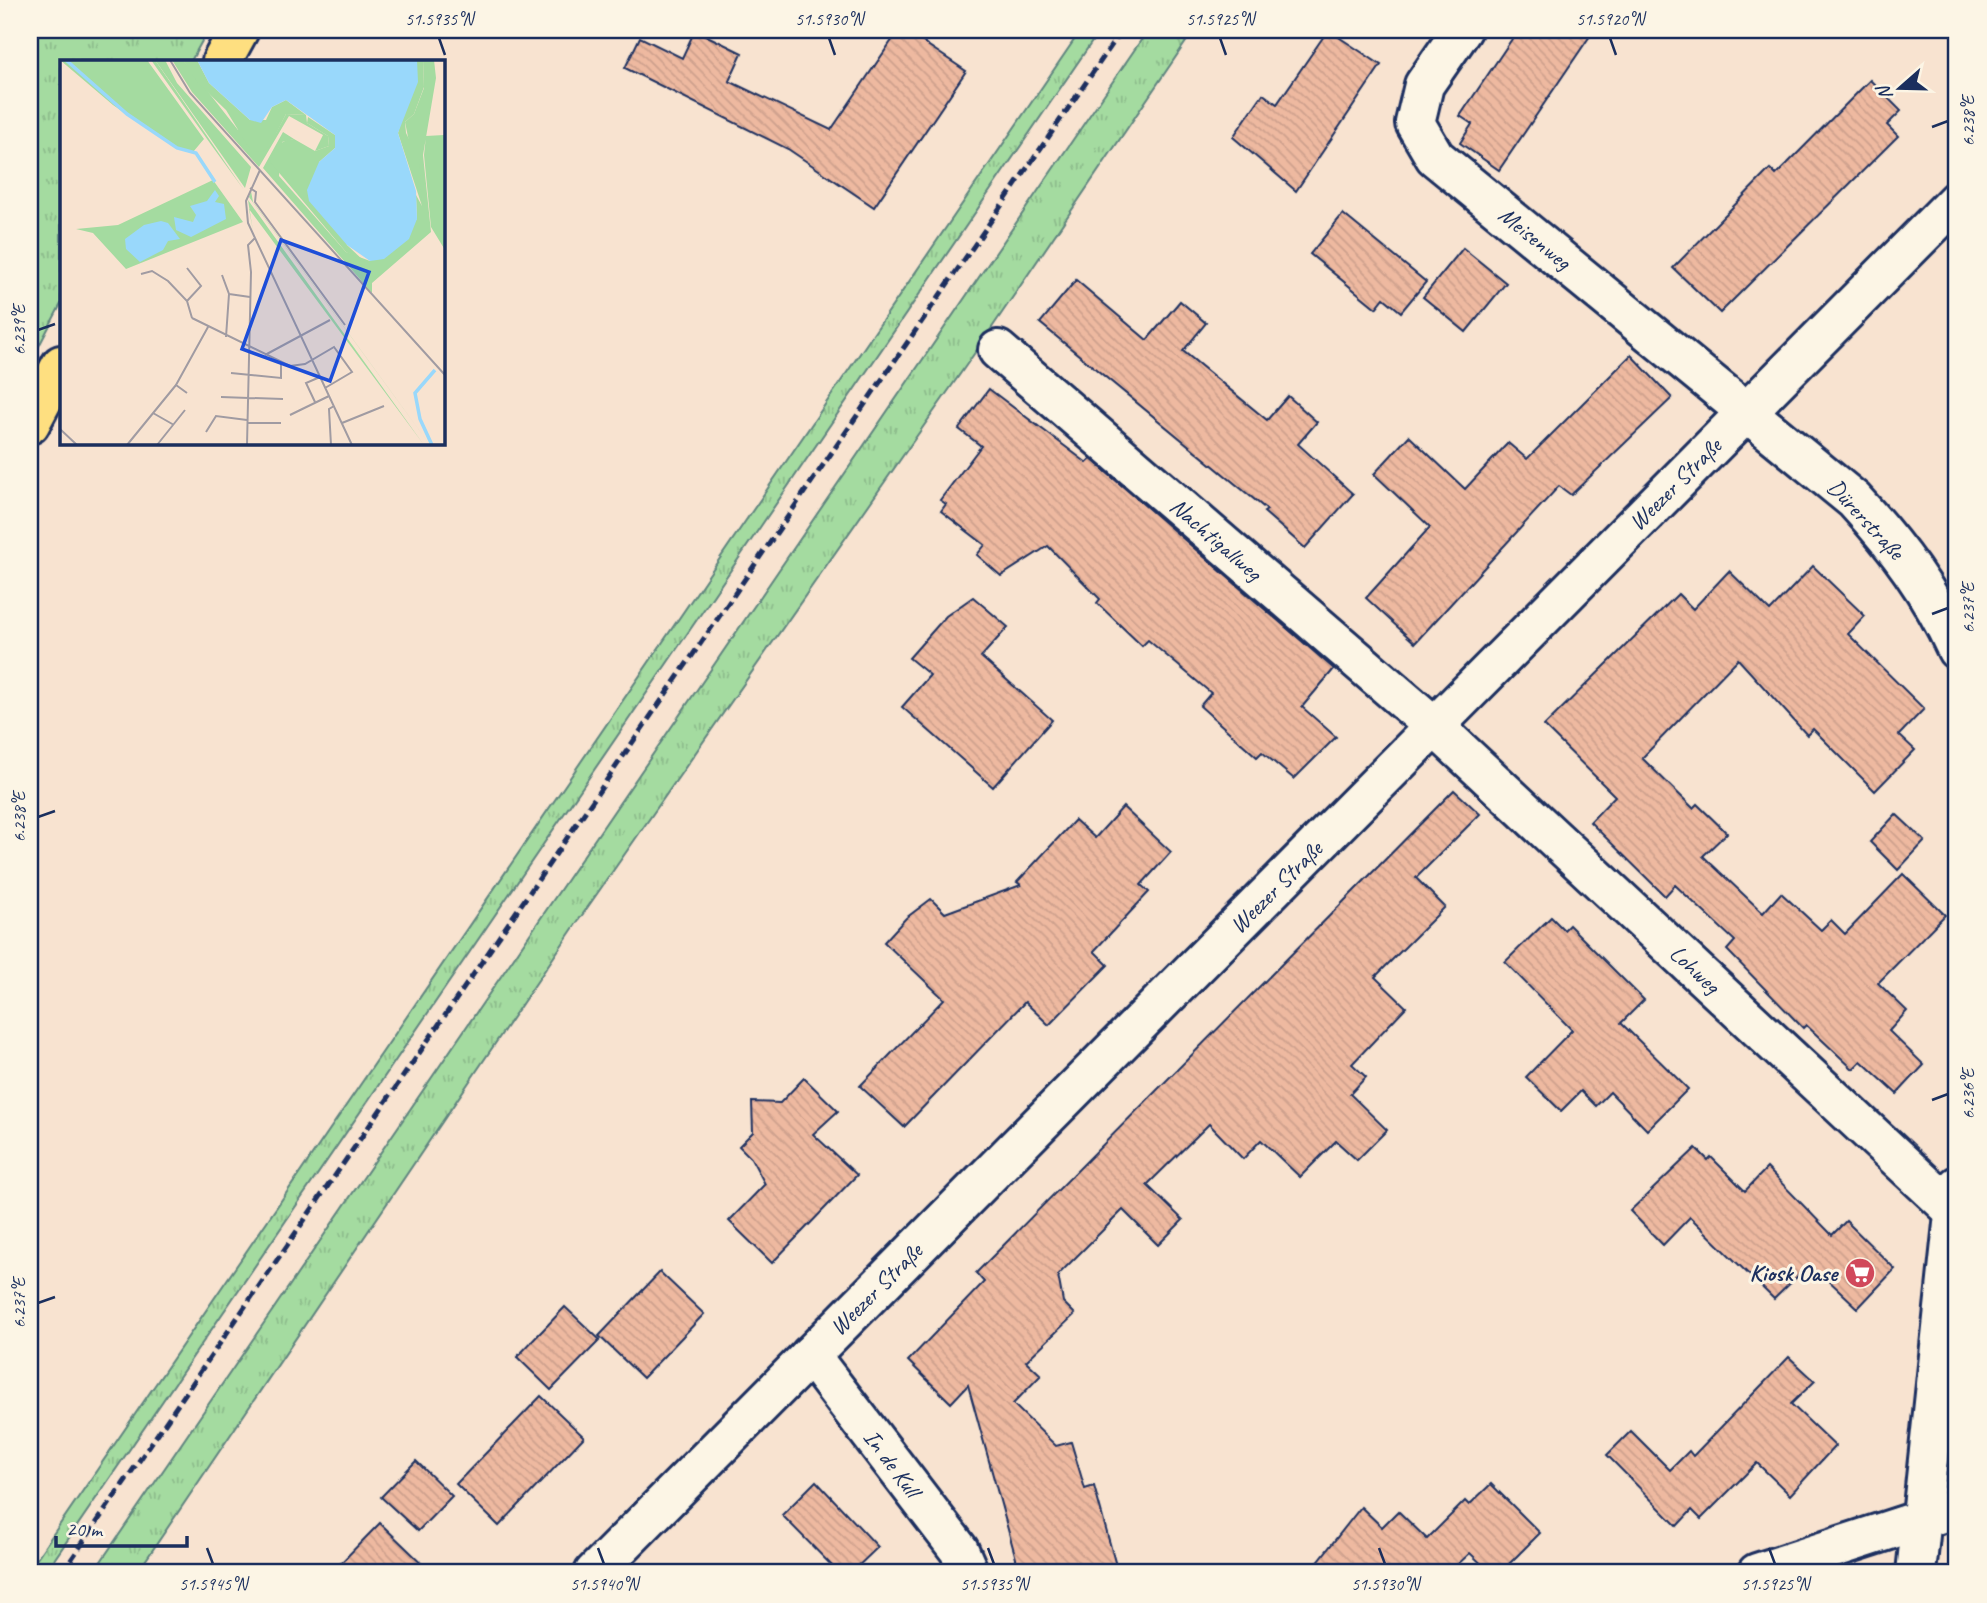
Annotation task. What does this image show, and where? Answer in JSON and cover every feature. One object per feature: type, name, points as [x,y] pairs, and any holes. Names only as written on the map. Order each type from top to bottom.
[{"type":"main road","points":[[223,60],[239,30]]},
{"type":"main road","points":[[30,424],[60,367]]},
{"type":"street","name":"Meisenweg","points":[[1462,30],[1424,85],[1415,123],[1435,157],[1748,410]]},
{"type":"street","name":"Weezer Straße","points":[[594,1573],[1957,200]]},
{"type":"street","name":"Nachtigallweg","points":[[998,351],[1435,727]]},
{"type":"street","name":"Dürerstraße","points":[[1748,410],[1854,500],[1897,548],[1937,607],[1957,650]]},
{"type":"street","name":"Lohweg","points":[[1435,727],[1956,1197]]},
{"type":"street","points":[[1916,1573],[1919,1522],[1956,1197]]},
{"type":"street","name":"In de Kull","points":[[810,1356],[959,1550],[969,1573]]},
{"type":"street","points":[[1757,1573],[1957,1508]]},
{"type":"green space","points":[[30,30],[208,30],[192,60],[60,60],[60,306],[30,363]]},
{"type":"green space","points":[[1081,30],[1100,30],[45,1573],[30,1573],[30,1568]]},
{"type":"green space","points":[[1148,30],[1194,30],[974,354],[578,921],[137,1573],[93,1573]]},
{"type":"building","points":[[695,30],[742,53],[729,81],[831,130],[899,30],[905,30],[966,71],[874,207],[788,149],[625,68],[640,37],[682,58]]},
{"type":"building","points":[[1328,30],[1381,65],[1296,191],[1233,137],[1263,94],[1277,104]]},
{"type":"building","points":[[1518,30],[1594,30],[1499,170],[1460,143],[1472,124],[1460,116]]},
{"type":"building","points":[[1870,80],[1901,111],[1887,125],[1898,136],[1720,313],[1673,268],[1770,169],[1776,175]]},
{"type":"building","points":[[1343,214],[1426,282],[1401,312],[1384,298],[1376,308],[1310,254]]},
{"type":"building","points":[[1463,248],[1506,283],[1466,332],[1423,297]]},
{"type":"building","points":[[1076,280],[1147,340],[1180,301],[1206,323],[1183,351],[1267,420],[1288,396],[1317,422],[1298,444],[1353,494],[1305,548],[1264,512],[1267,510],[1040,323]]},
{"type":"building","points":[[1631,355],[1672,398],[1571,495],[1559,486],[1415,643],[1366,598],[1430,527],[1374,474],[1409,436],[1465,489],[1508,443],[1527,459]]},
{"type":"building","points":[[989,389],[1087,463],[1091,459],[1334,669],[1302,707],[1336,737],[1294,779],[1262,752],[1257,757],[1200,706],[1211,693],[1148,640],[1142,646],[1097,603],[1100,599],[1048,546],[1001,576],[977,555],[985,545],[941,511],[946,504],[940,500],[981,446],[959,429]]},
{"type":"building","points":[[1813,566],[1865,616],[1848,634],[1924,709],[1899,735],[1915,750],[1875,791],[1813,729],[1807,735],[1738,659],[1642,758],[1693,808],[1697,804],[1727,833],[1703,856],[1763,913],[1781,893],[1821,930],[1831,920],[1845,934],[1903,874],[1945,915],[1878,983],[1907,1011],[1889,1031],[1924,1065],[1897,1094],[1861,1061],[1853,1069],[1806,1025],[1803,1028],[1727,950],[1735,941],[1675,885],[1665,896],[1590,822],[1615,796],[1544,726],[1678,594],[1693,609],[1729,571],[1770,611]]},
{"type":"building","points":[[973,597],[1008,627],[981,657],[1052,720],[993,787],[902,707],[930,675],[909,658],[946,616]]},
{"type":"building","points":[[1454,790],[1480,814],[1416,878],[1445,907],[1375,977],[1406,1007],[1352,1064],[1366,1077],[1350,1094],[1387,1130],[1357,1160],[1336,1141],[1300,1177],[1261,1140],[1243,1159],[1209,1124],[1147,1185],[1183,1220],[1158,1245],[1123,1210],[1058,1275],[1063,1302],[1075,1314],[1026,1361],[1041,1375],[1013,1404],[1056,1446],[1071,1442],[1085,1489],[1094,1486],[1118,1573],[1020,1573],[968,1385],[951,1403],[908,1361],[984,1282],[976,1273]]},
{"type":"building","points":[[1123,807],[1171,852],[1141,885],[1149,892],[1094,951],[1108,965],[1049,1025],[1025,1002],[904,1127],[860,1086],[944,999],[884,942],[906,918],[931,899],[945,913],[1021,885],[1017,882],[1075,820],[1095,838]]},
{"type":"building","points":[[1896,814],[1925,841],[1898,870],[1870,842]]},
{"type":"building","points":[[1551,917],[1564,930],[1569,925],[1644,1000],[1621,1023],[1688,1089],[1647,1130],[1610,1092],[1596,1106],[1581,1091],[1561,1111],[1526,1077],[1572,1030],[1505,962]]},
{"type":"building","points":[[804,1078],[838,1111],[813,1134],[857,1175],[772,1263],[729,1221],[765,1184],[751,1158],[739,1146],[753,1132],[752,1102],[780,1103]]},
{"type":"building","points":[[1696,1148],[1708,1160],[1711,1157],[1745,1191],[1767,1168],[1832,1235],[1846,1221],[1895,1269],[1858,1308],[1825,1277],[1820,1281],[1807,1267],[1774,1299],[1690,1217],[1663,1245],[1630,1211]]},
{"type":"building","points":[[660,1272],[704,1314],[643,1378],[599,1336]]},
{"type":"building","points":[[565,1307],[600,1340],[551,1390],[517,1357]]},
{"type":"building","points":[[1789,1357],[1815,1381],[1791,1404],[1835,1446],[1790,1495],[1757,1463],[1701,1519],[1692,1510],[1677,1526],[1607,1455],[1631,1431],[1670,1470],[1689,1451],[1693,1456]]},
{"type":"building","points":[[541,1396],[584,1437],[499,1526],[456,1484]]},
{"type":"building","points":[[416,1461],[452,1496],[418,1531],[381,1497]]},
{"type":"building","points":[[816,1481],[878,1547],[851,1573],[839,1573],[782,1515]]},
{"type":"building","points":[[1491,1484],[1540,1533],[1500,1573],[1491,1573],[1470,1553],[1455,1567],[1461,1573],[1309,1573],[1361,1507],[1382,1527],[1398,1511],[1427,1539],[1465,1501],[1469,1505]]},
{"type":"building","points":[[380,1523],[432,1573],[331,1573]]},
{"type":"railway","points":[[62,1573],[1122,30]]},
{"type":"place","name":"Kiosk Oase","points":[[1860,1273]]}]
